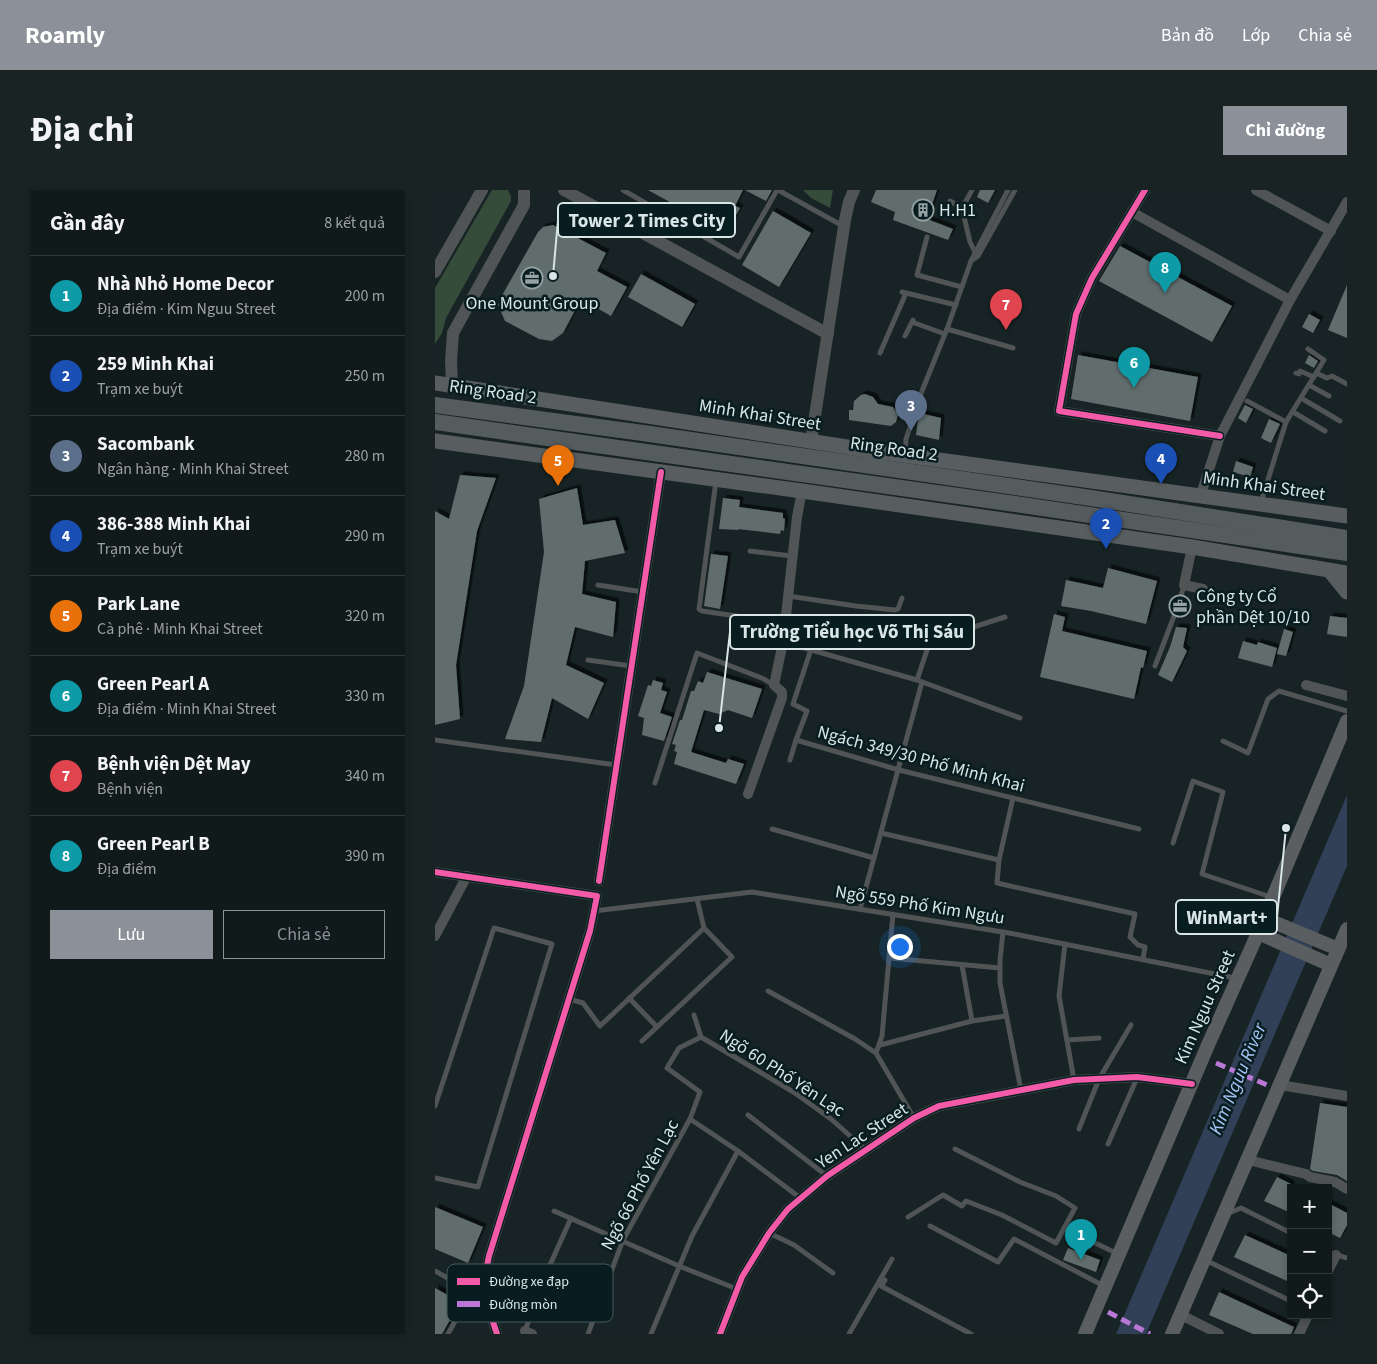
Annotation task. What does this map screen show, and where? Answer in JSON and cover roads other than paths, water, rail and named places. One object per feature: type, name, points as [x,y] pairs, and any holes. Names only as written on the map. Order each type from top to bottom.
[{"type":"highway","name":"Ring Road 2","points":[[435,404],[1091,498],[1347,538]]},
{"type":"highway","points":[[435,422],[1347,553]]},
{"type":"main road","name":"Minh Khai Street","points":[[435,383],[905,456],[1347,516]]},
{"type":"main road","points":[[734,482],[740,431]]},
{"type":"main road","points":[[435,441],[1192,547],[1347,573]]},
{"type":"main road","points":[[802,491],[811,442]]},
{"type":"main road","points":[[1329,571],[1347,592]]},
{"type":"main road","name":"Kim Nguu Street","points":[[1085,1334],[1347,721]]},
{"type":"main road","points":[[1264,918],[1338,949]]},
{"type":"main road","points":[[1172,1334],[1347,929]]},
{"type":"main road","points":[[1258,933],[1331,965]]},
{"type":"street","points":[[435,272],[482,190]]},
{"type":"street","points":[[452,386],[453,333],[524,205],[524,190]]},
{"type":"street","points":[[564,190],[829,334]]},
{"type":"street","points":[[811,442],[844,226],[853,190]]},
{"type":"street","points":[[1145,190],[1092,278],[1076,314],[1059,411],[1220,436]]},
{"type":"street","points":[[1256,190],[1331,231]]},
{"type":"street","points":[[1200,496],[1220,436],[1291,300],[1347,202]]},
{"type":"street","points":[[1132,212],[1291,300]]},
{"type":"street","points":[[599,880],[661,472]]},
{"type":"street","points":[[748,794],[782,698],[782,692],[774,685],[783,642],[802,491]]},
{"type":"street","points":[[1192,547],[1184,585],[1203,589]]},
{"type":"street","points":[[1306,686],[1347,696]]},
{"type":"street","points":[[435,872],[597,896],[590,931],[487,1264]]},
{"type":"street","points":[[435,936],[467,876]]},
{"type":"street","name":"Yen Lac Street","points":[[720,1334],[737,1289],[769,1233],[788,1209],[799,1197],[827,1176],[914,1118],[939,1106],[1074,1080],[1137,1077],[1192,1084]]},
{"type":"street","points":[[1280,1085],[1347,1096]]},
{"type":"street","points":[[1248,1160],[1335,1182],[1347,1189]]},
{"type":"street","points":[[1181,1315],[1219,1334]]},
{"type":"street","points":[[1299,1334],[1306,1319]]},
{"type":"street","points":[[493,1322],[497,1334]]},
{"type":"lane","points":[[623,190],[739,257],[778,190],[844,226]]},
{"type":"lane","points":[[972,190],[962,208],[970,242],[975,252]]},
{"type":"lane","points":[[905,456],[906,439],[922,391],[971,261],[1008,190]]},
{"type":"lane","points":[[971,261],[978,256],[1015,190]]},
{"type":"lane","points":[[950,201],[962,208]]},
{"type":"lane","points":[[927,237],[917,275],[962,287]]},
{"type":"lane","points":[[879,353],[904,293],[956,305]]},
{"type":"lane","points":[[905,336],[912,321],[1013,348]]},
{"type":"lane","points":[[1260,505],[1286,422],[1324,360],[1308,349]]},
{"type":"lane","points":[[1295,373],[1299,374],[1300,371],[1327,378],[1332,376],[1346,382]]},
{"type":"lane","points":[[1309,386],[1329,396]]},
{"type":"lane","points":[[1301,398],[1340,421]]},
{"type":"lane","points":[[1247,401],[1286,422]]},
{"type":"lane","points":[[1293,412],[1325,432]]},
{"type":"lane","points":[[716,479],[699,609],[785,623]]},
{"type":"lane","points":[[749,551],[793,556]]},
{"type":"lane","points":[[598,585],[643,592]]},
{"type":"lane","points":[[1155,666],[1184,585]]},
{"type":"lane","points":[[788,596],[895,610],[898,609],[902,598]]},
{"type":"lane","points":[[860,909],[899,770],[919,681],[935,626],[958,632],[1005,617]]},
{"type":"lane","points":[[783,642],[919,681],[1020,718]]},
{"type":"lane","name":"Ngách 349/30 Phố Minh Khai","points":[[811,650],[793,704],[807,710],[796,740],[899,770],[1139,829]]},
{"type":"lane","points":[[655,783],[697,653],[764,679],[774,685]]},
{"type":"lane","points":[[588,660],[631,666]]},
{"type":"lane","points":[[1223,741],[1248,753],[1268,700],[1279,692],[1347,711]]},
{"type":"lane","points":[[435,740],[616,765]]},
{"type":"lane","points":[[790,760],[796,740]]},
{"type":"lane","points":[[1173,843],[1193,781],[1223,792],[1202,874],[1272,897]]},
{"type":"lane","points":[[1013,798],[999,860],[997,883],[1135,914],[1130,937],[1138,945],[1145,948],[1143,960]]},
{"type":"lane","points":[[772,829],[875,858]]},
{"type":"lane","points":[[881,833],[999,860]]},
{"type":"lane","name":"Ngõ 559 Phố Kim Ngưu","points":[[594,911],[752,892],[1003,932],[1238,979]]},
{"type":"lane","points":[[642,1042],[732,957],[704,928],[697,899]]},
{"type":"lane","points":[[876,1053],[880,1045],[893,914]]},
{"type":"lane","points":[[435,1106],[494,928],[552,944],[478,1188],[435,1178]]},
{"type":"lane","points":[[569,999],[583,1003],[600,1026],[704,928]]},
{"type":"lane","points":[[1003,932],[999,968],[1000,983],[1021,1090]]},
{"type":"lane","points":[[1065,944],[1059,996],[1074,1080]]},
{"type":"lane","points":[[889,958],[999,968]]},
{"type":"lane","points":[[962,965],[972,1021]]},
{"type":"lane","points":[[768,991],[855,1039],[876,1053],[914,1118]]},
{"type":"lane","points":[[629,998],[657,1027]]},
{"type":"lane","name":"Ngõ 60 Phố Yên Lạc","points":[[693,1014],[701,1037],[795,1094],[831,1119],[865,1149]]},
{"type":"lane","points":[[880,1045],[972,1021],[1006,1016]]},
{"type":"lane","points":[[1079,1129],[1099,1080],[1131,1024]]},
{"type":"lane","points":[[690,1119],[700,1092],[667,1068],[679,1048],[701,1037]]},
{"type":"lane","points":[[1067,1040],[1099,1038]]},
{"type":"lane","points":[[1107,1144],[1137,1077]]},
{"type":"lane","points":[[748,1115],[827,1176]]},
{"type":"lane","name":"Ngõ 66 Phố Yên Lạc","points":[[613,1267],[623,1240],[690,1119],[799,1197]]},
{"type":"lane","points":[[908,1217],[943,1195],[962,1206],[966,1202],[1002,1215],[1057,1243],[1075,1208],[1055,1196],[1020,1182],[955,1149]]},
{"type":"lane","points":[[651,1334],[691,1236],[737,1152]]},
{"type":"lane","points":[[1224,1215],[1241,1208],[1287,1231]]},
{"type":"lane","points":[[554,1211],[679,1266],[737,1289]]},
{"type":"lane","points":[[550,1264],[571,1218]]},
{"type":"lane","points":[[930,1226],[998,1262],[1013,1239],[1105,1286]]},
{"type":"lane","points":[[1064,1228],[1118,1254]]},
{"type":"lane","points":[[769,1233],[794,1245],[833,1274]]},
{"type":"lane","points":[[1332,1254],[1347,1258]]},
{"type":"lane","points":[[849,1334],[892,1259]]},
{"type":"lane","points":[[1205,1260],[1287,1299]]},
{"type":"lane","points":[[435,1270],[447,1277]]},
{"type":"lane","points":[[885,1280],[881,1286],[971,1334]]},
{"type":"lane","points":[[448,1334],[455,1322]]},
{"type":"lane","name":"Ngõ 66 Phố Yên Lạc","points":[[588,1334],[592,1322]]},
{"type":"water","name":"Kim Nguu River","points":[[1347,795],[1347,866],[1146,1334],[1116,1334]]},
{"type":"place","name":"H.H1","points":[[923,210]]},
{"type":"place","name":"Tower 2 Times City","points":[[553,276]]},
{"type":"place","name":"One Mount Group","points":[[532,278]]},
{"type":"place","name":"Green Pearl B","points":[[1165,293]]},
{"type":"place","name":"Bệnh viện Dệt May","points":[[1006,330]]},
{"type":"place","name":"Green Pearl A","points":[[1134,388]]},
{"type":"place","name":"Sacombank","points":[[911,431]]},
{"type":"place","name":"386-388 Minh Khai","points":[[1161,484]]},
{"type":"place","name":"Park Lane","points":[[558,486]]},
{"type":"place","name":"259 Minh Khai","points":[[1106,549]]},
{"type":"place","name":"Công ty Cổ phần Dệt 10/10","points":[[1180,606]]},
{"type":"place","name":"Trường Tiểu học Võ Thị Sáu","points":[[719,728]]},
{"type":"place","name":"WinMart+","points":[[1286,828]]},
{"type":"place","name":"Nhà Nhỏ Home Decor","points":[[1081,1260]]}]
